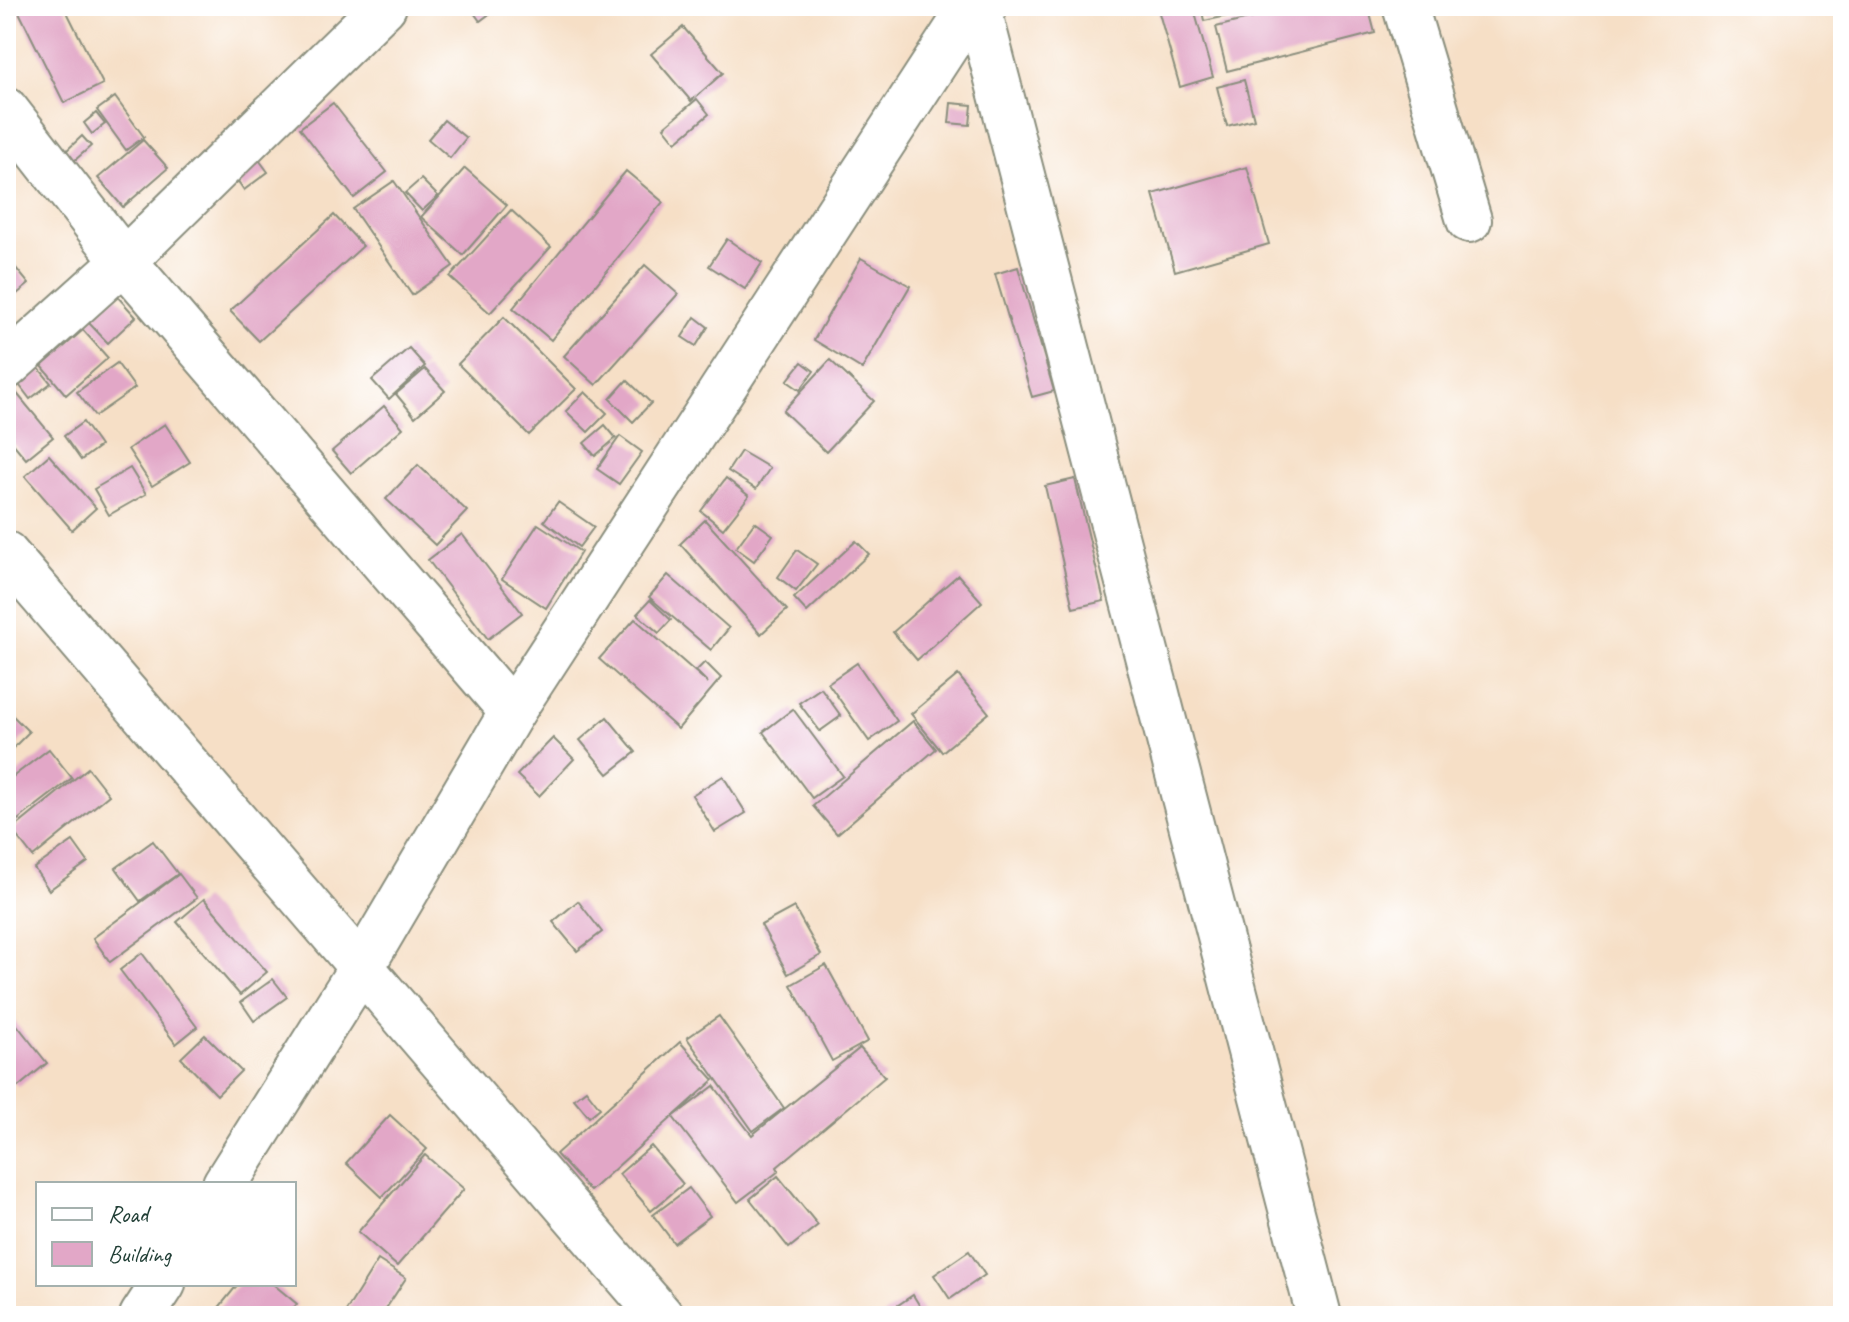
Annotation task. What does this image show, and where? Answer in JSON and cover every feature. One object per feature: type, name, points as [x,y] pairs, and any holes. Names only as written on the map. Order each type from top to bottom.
[{"type":"street","points":[[6,367],[124,261],[384,6]]},
{"type":"street","points":[[226,1182],[361,968],[512,712],[975,6]]},
{"type":"street","points":[[975,6],[1319,1316]]},
{"type":"street","points":[[1405,6],[1469,220]]},
{"type":"street","points":[[6,110],[124,261],[512,712]]},
{"type":"street","points":[[6,554],[661,1316]]},
{"type":"street","points":[[142,1316],[162,1286]]},
{"type":"building","points":[[16,6],[64,6],[103,84],[64,103]]},
{"type":"building","points":[[469,6],[500,6],[480,21]]},
{"type":"building","points":[[1157,6],[1193,6],[1213,77],[1180,87]]},
{"type":"building","points":[[1201,6],[1240,6],[1241,13],[1204,21]]},
{"type":"building","points":[[1300,6],[1368,6],[1375,33],[1227,71],[1216,27]]},
{"type":"building","points":[[683,27],[723,73],[691,101],[651,54]]},
{"type":"building","points":[[1244,80],[1254,119],[1227,126],[1217,87]]},
{"type":"building","points":[[115,97],[144,137],[126,150],[97,110]]},
{"type":"building","points":[[697,99],[709,114],[676,142],[664,127]]},
{"type":"building","points":[[333,103],[387,172],[354,198],[300,128]]},
{"type":"building","points":[[951,103],[972,105],[970,125],[949,123]]},
{"type":"building","points":[[96,113],[105,124],[92,134],[84,123]]},
{"type":"building","points":[[444,120],[466,138],[450,158],[428,139]]},
{"type":"building","points":[[82,136],[91,146],[74,161],[66,151]]},
{"type":"building","points":[[143,140],[168,168],[123,207],[98,178]]},
{"type":"building","points":[[254,153],[268,172],[244,190],[231,171]]},
{"type":"building","points":[[1247,167],[1269,244],[1175,271],[1153,194]]},
{"type":"building","points":[[465,168],[507,205],[463,255],[421,217]]},
{"type":"building","points":[[626,171],[663,202],[551,340],[513,308]]},
{"type":"building","points":[[421,179],[438,196],[422,211],[405,193]]},
{"type":"building","points":[[394,181],[453,266],[412,295],[353,209]]},
{"type":"building","points":[[511,210],[551,247],[490,313],[450,277]]},
{"type":"building","points":[[334,215],[363,246],[259,341],[230,311]]},
{"type":"building","points":[[727,239],[762,263],[745,289],[709,266]]},
{"type":"building","points":[[861,258],[910,286],[862,369],[814,340]]},
{"type":"building","points":[[645,265],[678,294],[596,385],[564,356]]},
{"type":"building","points":[[15,267],[29,284],[6,303],[6,275]]},
{"type":"building","points":[[1018,267],[1054,391],[1032,397],[995,274]]},
{"type":"building","points":[[116,295],[136,317],[108,343],[88,322]]},
{"type":"building","points":[[504,317],[576,389],[529,435],[458,364]]},
{"type":"building","points":[[695,317],[708,327],[696,346],[682,337]]},
{"type":"building","points":[[83,330],[108,358],[66,395],[42,366]]},
{"type":"building","points":[[409,348],[425,366],[389,399],[372,380]]},
{"type":"building","points":[[830,360],[874,401],[826,452],[783,411]]},
{"type":"building","points":[[802,362],[814,371],[800,390],[787,381]]},
{"type":"building","points":[[117,363],[135,388],[95,416],[77,392]]},
{"type":"building","points":[[37,366],[51,383],[30,399],[17,382]]},
{"type":"building","points":[[425,369],[445,391],[415,417],[396,394]]},
{"type":"building","points":[[627,380],[651,403],[633,422],[610,399]]},
{"type":"building","points":[[14,390],[53,437],[26,459],[6,435],[6,397]]},
{"type":"building","points":[[585,392],[607,413],[588,432],[566,411]]},
{"type":"building","points":[[384,406],[403,428],[351,473],[332,451]]},
{"type":"building","points":[[83,422],[100,446],[81,460],[64,436]]},
{"type":"building","points":[[165,424],[190,462],[152,486],[128,449]]},
{"type":"building","points":[[605,425],[616,438],[595,456],[584,443]]},
{"type":"building","points":[[620,436],[642,452],[619,484],[597,469]]},
{"type":"building","points":[[741,451],[770,468],[756,489],[728,471]]},
{"type":"building","points":[[49,455],[96,508],[72,530],[25,476]]},
{"type":"building","points":[[418,465],[467,511],[435,545],[386,499]]},
{"type":"building","points":[[130,468],[146,494],[109,515],[94,489]]},
{"type":"building","points":[[726,478],[749,496],[723,529],[701,511]]},
{"type":"building","points":[[1075,479],[1104,601],[1073,608],[1045,486]]},
{"type":"building","points":[[558,502],[594,527],[579,547],[544,521]]},
{"type":"building","points":[[705,520],[787,610],[761,634],[680,544]]},
{"type":"building","points":[[755,522],[773,535],[754,561],[736,548]]},
{"type":"building","points":[[538,524],[581,552],[546,608],[502,579]]},
{"type":"building","points":[[462,534],[522,613],[488,639],[428,560]]},
{"type":"building","points":[[856,541],[869,554],[807,612],[794,598]]},
{"type":"building","points":[[797,550],[817,564],[796,591],[778,577]]},
{"type":"building","points":[[668,575],[729,628],[711,650],[649,597]]},
{"type":"building","points":[[958,575],[982,602],[917,660],[893,632]]},
{"type":"building","points":[[650,600],[671,620],[659,633],[637,614]]},
{"type":"building","points":[[635,619],[708,683],[696,671],[705,662],[721,678],[678,729],[599,659]]},
{"type":"building","points":[[857,663],[897,721],[869,741],[828,683]]},
{"type":"building","points":[[958,675],[989,713],[942,752],[911,714]]},
{"type":"building","points":[[821,688],[841,716],[820,731],[799,703]]},
{"type":"building","points":[[6,709],[29,732],[6,755]]},
{"type":"building","points":[[793,709],[843,776],[812,798],[763,732]]},
{"type":"building","points":[[607,717],[636,752],[608,774],[580,740]]},
{"type":"building","points":[[913,721],[936,749],[837,834],[813,806]]},
{"type":"building","points":[[553,738],[574,759],[539,796],[517,775]]},
{"type":"building","points":[[49,749],[72,778],[6,829],[6,782]]},
{"type":"building","points":[[88,768],[109,795],[33,857],[12,830]]},
{"type":"building","points":[[723,776],[746,813],[715,832],[692,795]]},
{"type":"building","points":[[73,841],[88,862],[49,890],[34,868]]},
{"type":"building","points":[[153,841],[178,874],[140,901],[116,868]]},
{"type":"building","points":[[179,874],[197,898],[110,962],[93,938]]},
{"type":"building","points":[[204,899],[267,972],[240,995],[177,922]]},
{"type":"building","points":[[578,901],[602,932],[577,951],[553,922]]},
{"type":"building","points":[[794,907],[821,955],[788,974],[761,925]]},
{"type":"building","points":[[142,953],[197,1027],[176,1044],[120,970]]},
{"type":"building","points":[[826,965],[868,1041],[832,1061],[791,985]]},
{"type":"building","points":[[273,979],[287,997],[254,1021],[241,1002]]},
{"type":"building","points":[[6,1011],[47,1063],[18,1087],[6,1072]]},
{"type":"building","points":[[719,1016],[784,1108],[753,1131],[687,1038]]},
{"type":"building","points":[[205,1035],[241,1071],[217,1095],[181,1058]]},
{"type":"building","points":[[680,1042],[714,1080],[590,1191],[556,1154]]},
{"type":"building","points":[[860,1048],[885,1077],[777,1167],[779,1171],[738,1202],[673,1117],[714,1086],[752,1135]]},
{"type":"building","points":[[586,1090],[600,1108],[589,1117],[574,1099]]},
{"type":"building","points":[[390,1115],[427,1149],[382,1197],[346,1163]]},
{"type":"building","points":[[651,1146],[683,1184],[651,1211],[619,1174]]},
{"type":"building","points":[[425,1155],[464,1189],[397,1266],[358,1232]]},
{"type":"building","points":[[778,1176],[818,1225],[789,1248],[750,1199]]},
{"type":"building","points":[[689,1188],[710,1216],[674,1243],[653,1215]]},
{"type":"building","points":[[969,1251],[985,1275],[950,1299],[934,1275]]},
{"type":"building","points":[[378,1260],[406,1278],[381,1316],[343,1316]]},
{"type":"building","points":[[236,1286],[275,1286],[297,1304],[287,1316],[212,1316]]},
{"type":"building","points":[[913,1295],[926,1316],[882,1316]]}]
